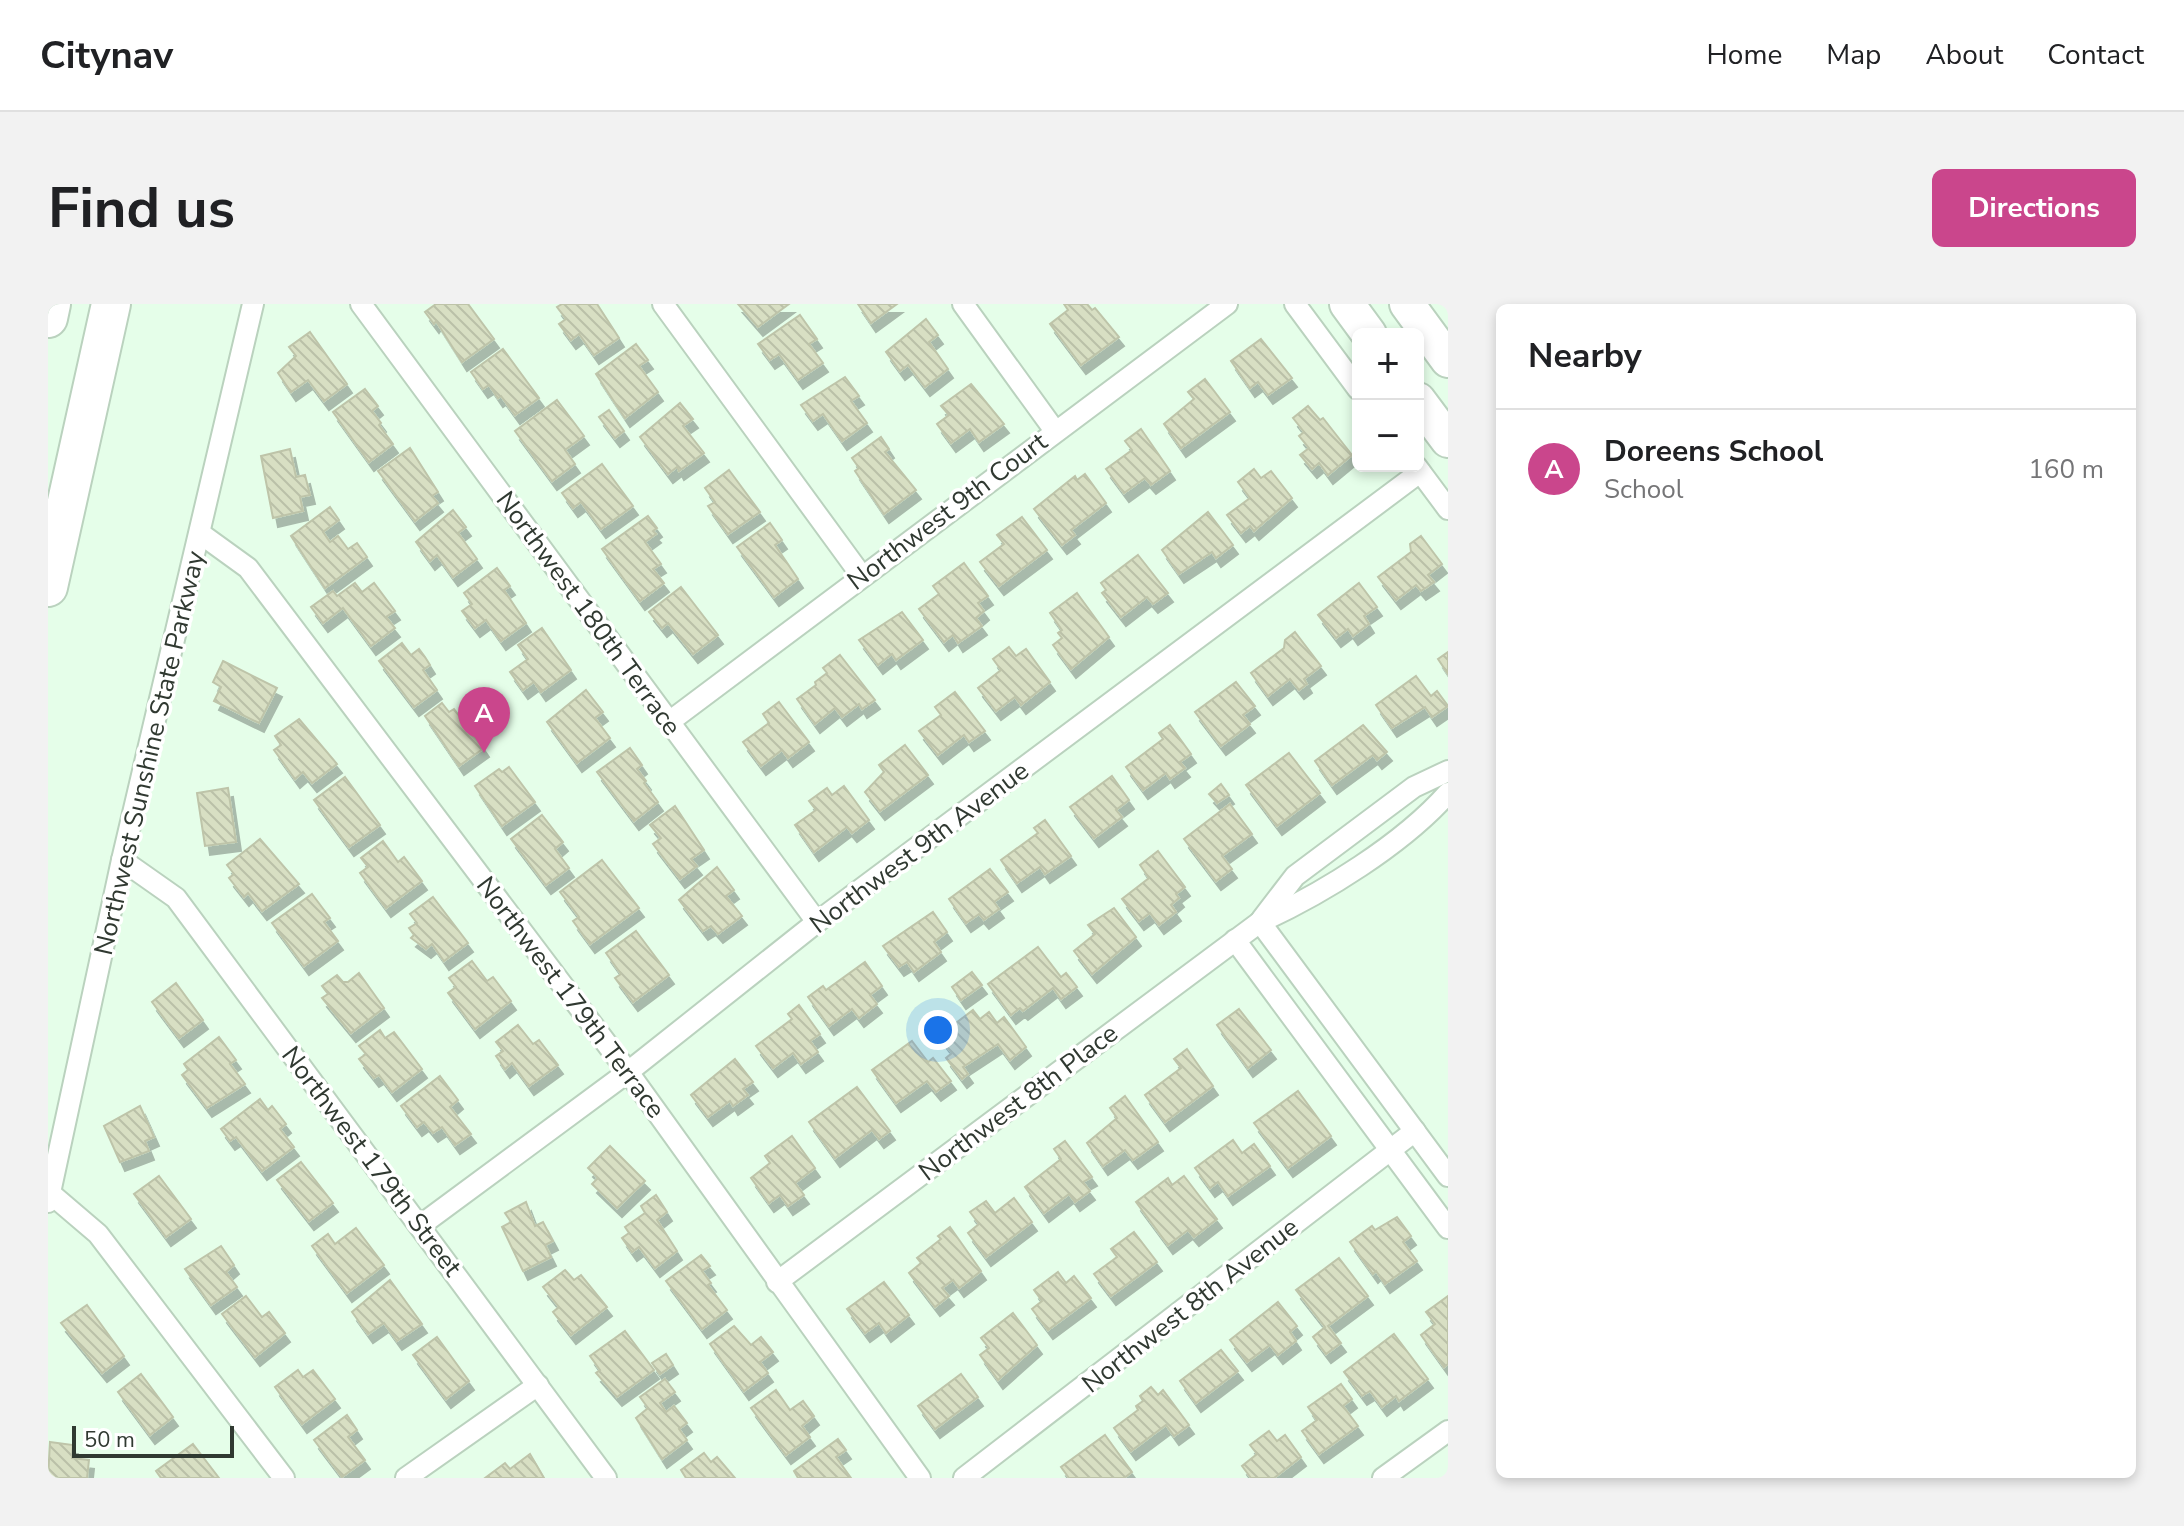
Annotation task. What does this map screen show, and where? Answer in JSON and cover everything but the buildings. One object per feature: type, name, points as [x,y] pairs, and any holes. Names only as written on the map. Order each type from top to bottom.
[{"type":"highway","points":[[48,318],[51,304]]},
{"type":"highway","points":[[48,587],[111,304]]},
{"type":"main road","points":[[1347,304],[1365,328]]},
{"type":"main road","points":[[1407,304],[1448,360]]},
{"type":"main road","points":[[1424,408],[1448,440]]},
{"type":"street","name":"Northwest Sunshine State Parkway","points":[[49,1198],[122,860],[253,304]]},
{"type":"street","name":"Northwest 180th Terrace","points":[[361,304],[817,922]]},
{"type":"street","points":[[663,304],[861,575]]},
{"type":"street","points":[[963,304],[1055,431]]},
{"type":"street","name":"Northwest 9th Court","points":[[669,722],[861,575],[1227,304]]},
{"type":"street","points":[[1295,304],[1352,381]]},
{"type":"street","name":"Northwest 9th Avenue","points":[[421,1225],[628,1072],[817,922],[1414,472]]},
{"type":"street","points":[[1420,472],[1448,509]]},
{"type":"street","name":"Northwest 179th Terrace","points":[[201,534],[248,568],[628,1072],[920,1478]]},
{"type":"street","name":"Northwest 8th Place","points":[[1260,922],[1295,876],[1414,787],[1448,771]]},
{"type":"street","name":"Northwest 8th Place","points":[[777,1282],[1235,940],[1260,922],[1312,899],[1432,812],[1448,793]]},
{"type":"street","name":"Northwest 179th Street","points":[[122,860],[176,898],[606,1478]]},
{"type":"street","points":[[1260,922],[1448,1176]]},
{"type":"street","points":[[1235,940],[1448,1228]]},
{"type":"street","name":"Northwest 8th Avenue","points":[[964,1478],[1415,1131]]},
{"type":"street","points":[[49,1198],[98,1234],[284,1478]]},
{"type":"street","points":[[406,1478],[538,1385]]},
{"type":"street","points":[[1383,1478],[1448,1431]]},
{"type":"place","name":"Doreens School","points":[[484,753]]}]
